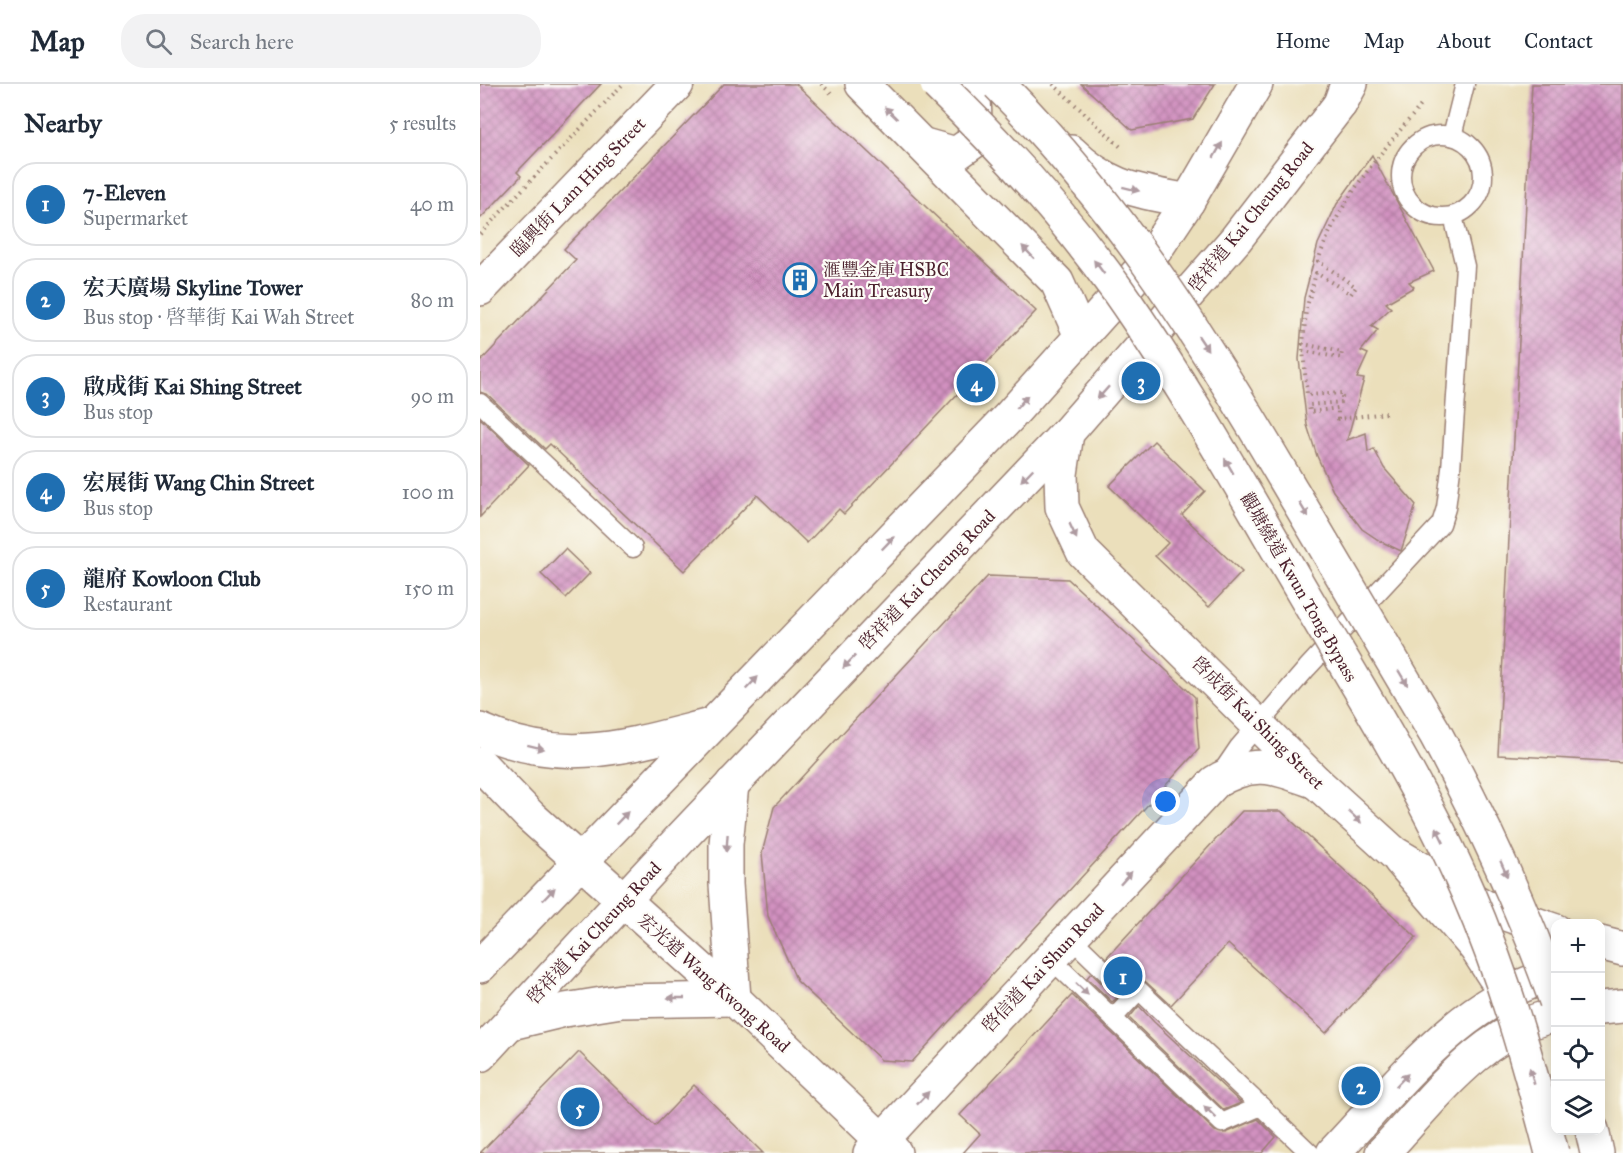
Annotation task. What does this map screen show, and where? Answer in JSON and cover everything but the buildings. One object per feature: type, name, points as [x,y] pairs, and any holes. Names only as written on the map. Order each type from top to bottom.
[{"type":"main road","name":"臨興街 Lam Hing Street","points":[[480,289],[677,84]]},
{"type":"main road","points":[[862,84],[1057,282],[1081,336]]},
{"type":"main road","name":"觀塘繞道 Kwun Tong Bypass","points":[[937,84],[1044,196],[1147,333],[1216,444],[1407,772],[1466,890],[1493,957],[1520,1032],[1552,1153]]},
{"type":"main road","points":[[924,145],[956,154],[973,142],[977,126],[972,103],[975,84]]},
{"type":"main road","points":[[998,84],[1037,123],[1094,190],[1141,251],[1214,359],[1429,723],[1469,796],[1531,931],[1551,987]]},
{"type":"main road","points":[[1010,84],[1085,166],[1111,184],[1188,201]]},
{"type":"main road","points":[[480,966],[1008,418],[1146,264],[1188,201],[1256,84]]},
{"type":"main road","name":"啓祥道 Kai Cheung Road","points":[[480,1055],[732,784],[1067,433],[1236,239],[1346,91]]},
{"type":"main road","name":"啓成街 Kai Shing Street","points":[[1067,433],[1061,474],[1062,507],[1083,552],[1316,782],[1394,853],[1476,948],[1504,994],[1515,1027]]},
{"type":"main road","points":[[480,730],[498,738],[553,752],[609,750],[711,725]]},
{"type":"main road","name":"宏光道 Wang Kwong Road","points":[[480,764],[530,816],[582,860],[624,902],[734,999],[882,1149]]},
{"type":"main road","name":"啓信道 Kai Shun Road","points":[[882,1149],[1061,948],[1215,782],[1235,770],[1269,767],[1316,782]]},
{"type":"main road","points":[[511,1023],[565,1010],[621,1001],[734,999],[726,884],[726,844],[732,784]]},
{"type":"main road","points":[[1394,853],[1485,907],[1551,929]]},
{"type":"main road","points":[[1605,945],[1623,949]]},
{"type":"main road","points":[[1605,964],[1623,962]]},
{"type":"main road","points":[[1333,1153],[1437,1044],[1504,994],[1551,976]]},
{"type":"main road","points":[[1605,1008],[1623,1006]]},
{"type":"main road","points":[[1382,1153],[1460,1070],[1515,1027],[1551,1016]]},
{"type":"main road","points":[[1593,1135],[1597,1153]]},
{"type":"lane","points":[[1452,136],[1465,84]]},
{"type":"lane","points":[[1438,135],[1452,136],[1464,141],[1481,161],[1483,174],[1481,188],[1475,200],[1466,209],[1453,216],[1426,215],[1414,207],[1401,184],[1401,170],[1413,146],[1425,138],[1438,135]]},
{"type":"lane","name":"啓信道 Kai Shun Road","points":[[1215,782],[1259,724],[1307,668],[1441,524],[1446,508],[1451,469],[1465,266],[1453,216]]},
{"type":"lane","points":[[480,403],[633,548]]},
{"type":"lane","points":[[1061,948],[1132,997]]},
{"type":"lane","points":[[1061,948],[1113,1018],[1222,1123],[1261,1106]]},
{"type":"lane","points":[[1113,1018],[1139,990],[1310,1153]]},
{"type":"path","points":[[480,234],[622,84]]},
{"type":"path","points":[[1053,84],[1132,158]]},
{"type":"path","points":[[1386,413],[1338,419],[1338,408],[1310,412],[1309,405],[1342,402],[1342,393],[1307,395],[1303,351],[1341,358],[1342,352],[1303,344],[1306,310],[1316,273],[1351,294],[1356,287],[1318,261],[1339,211],[1371,166],[1423,103]]},
{"type":"place","name":"滙豐金庫 HSBC Main Treasury","points":[[800,280]]},
{"type":"place","name":"啟成街 Kai Shing Street","points":[[1141,381]]},
{"type":"place","name":"宏展街 Wang Chin Street","points":[[976,383]]},
{"type":"place","name":"7-Eleven","points":[[1123,976]]},
{"type":"place","name":"宏天廣場 Skyline Tower","points":[[1361,1086]]},
{"type":"place","name":"龍府 Kowloon Club","points":[[580,1107]]}]
